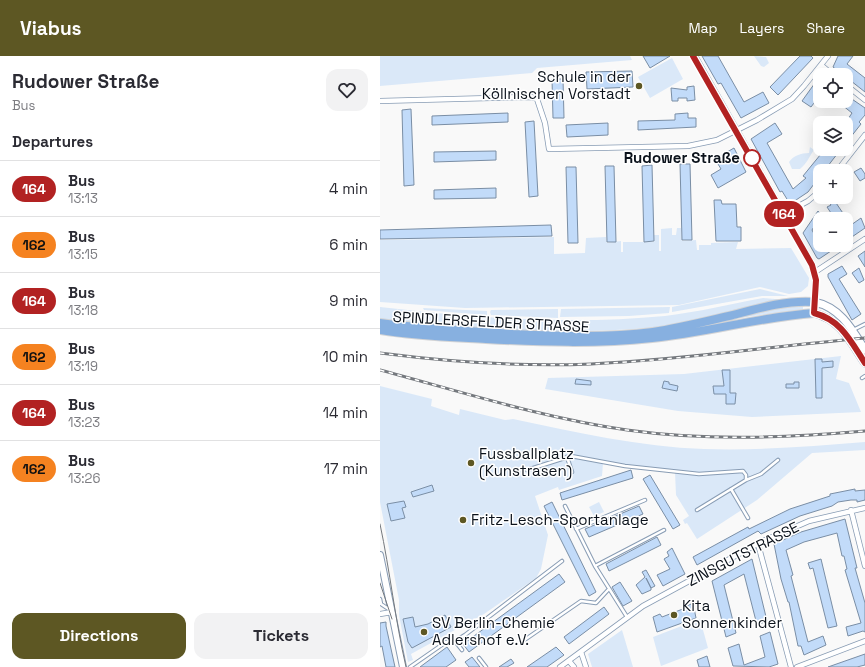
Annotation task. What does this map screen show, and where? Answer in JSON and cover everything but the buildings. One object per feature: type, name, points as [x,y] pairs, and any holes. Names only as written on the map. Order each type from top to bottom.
[{"type":"highway","name":"SPINDLERSFELDER STRASSE","points":[[380,323],[428,329],[550,335],[599,335],[652,332],[691,326],[758,308],[790,303],[814,302]]},
{"type":"highway","name":"SPINDLERSFELDER STRASSE","points":[[380,330],[428,336],[520,341],[600,342],[653,338],[814,313]]},
{"type":"main road","points":[[814,302],[824,304],[844,318],[849,332],[865,363]]},
{"type":"main road","points":[[814,313],[827,317],[836,322],[849,332],[865,350]]},
{"type":"street","points":[[694,56],[784,214],[815,272],[814,313]]},
{"type":"street","points":[[380,101],[537,99],[545,123],[549,149],[688,146],[717,140],[736,131],[792,99],[828,56]]},
{"type":"street","points":[[821,65],[825,68]]},
{"type":"street","points":[[853,91],[865,100]]},
{"type":"street","points":[[842,164],[865,135]]},
{"type":"street","points":[[784,214],[813,197]]},
{"type":"street","points":[[815,272],[865,239]]},
{"type":"street","name":"ZINSGUTSTRASSE","points":[[560,667],[643,606],[758,544],[809,521],[851,510],[865,508]]},
{"type":"street","points":[[851,510],[865,566]]},
{"type":"street","points":[[758,544],[791,667]]},
{"type":"street","points":[[380,554],[403,667]]},
{"type":"street","points":[[380,614],[392,612]]},
{"type":"street","points":[[797,667],[865,641]]},
{"type":"street","points":[[580,652],[586,667]]},
{"type":"street","points":[[568,660],[574,667]]},
{"type":"lane","points":[[849,332],[865,324]]},
{"type":"lane","points":[[567,456],[572,472]]},
{"type":"lane","points":[[527,470],[567,456],[625,466],[699,474],[743,471],[746,475],[746,480]]},
{"type":"lane","points":[[697,510],[746,480],[761,474],[778,460]]},
{"type":"lane","points":[[731,489],[748,518]]},
{"type":"lane","points":[[576,529],[645,500]]},
{"type":"lane","points":[[565,506],[608,590],[627,618]]},
{"type":"lane","points":[[595,566],[664,530]]},
{"type":"lane","points":[[410,667],[446,642],[455,641],[562,561]]},
{"type":"lane","points":[[523,641],[581,601],[596,602],[608,590]]},
{"type":"lane","points":[[380,599],[381,604],[392,612]]},
{"type":"lane","points":[[455,641],[462,650]]},
{"type":"lane","points":[[480,658],[486,667]]},
{"type":"shaded area","points":[[380,56],[630,56],[632,60],[537,68],[532,73],[380,86]]},
{"type":"shaded area","points":[[754,56],[766,57],[769,63],[764,67],[761,66]]},
{"type":"shaded area","points":[[672,58],[683,79],[650,98],[638,77]]},
{"type":"shaded area","points":[[810,147],[813,149],[813,151],[800,169],[792,169],[789,162],[793,158],[798,155],[809,153]]},
{"type":"shaded area","points":[[672,228],[672,235],[676,235],[677,228],[681,228],[682,241],[696,240],[697,250],[699,250],[699,245],[738,242],[736,249],[791,248],[809,278],[808,286],[801,292],[789,294],[760,287],[679,305],[465,308],[380,302],[380,240],[554,237],[554,254],[585,253],[586,238],[606,237],[607,243],[621,241],[621,252],[623,252],[623,242],[654,242],[654,235],[659,235],[659,251],[661,251],[661,229]]},
{"type":"shaded area","points":[[760,289],[788,296],[762,296],[672,312],[672,307]]},
{"type":"shaded area","points":[[763,298],[787,300],[771,302],[673,325],[622,330],[552,331],[484,329],[380,320],[380,307],[522,319],[629,319],[665,316]]},
{"type":"shaded area","points":[[803,305],[803,309],[725,320],[779,308]]},
{"type":"shaded area","points":[[670,307],[669,313],[629,316],[560,317],[561,309]]},
{"type":"shaded area","points":[[423,308],[487,311],[487,315],[424,310]]},
{"type":"shaded area","points":[[558,309],[558,318],[491,315],[490,312],[491,310]]},
{"type":"shaded area","points":[[841,356],[836,379],[849,383],[861,412],[752,417],[678,411],[545,389],[548,378],[684,374]]},
{"type":"shaded area","name":"Fritz-Lesch-Sportanlage","points":[[380,386],[432,399],[431,406],[459,415],[460,409],[505,420],[513,419],[632,442],[680,448],[744,449],[785,448],[865,442],[865,450],[812,453],[757,500],[697,539],[687,523],[685,524],[683,520],[689,516],[676,495],[675,472],[603,463],[602,476],[559,490],[558,487],[535,496],[548,535],[541,569],[536,578],[484,614],[411,654],[413,660],[408,662],[399,615],[399,600],[380,502]]},
{"type":"shaded area","points":[[599,502],[604,512],[594,516],[589,507]]},
{"type":"shaded area","points":[[700,619],[708,648],[661,666],[653,637]]},
{"type":"shaded area","points":[[622,630],[633,667],[592,667],[588,654]]},
{"type":"tram line","points":[[380,524],[406,667]]},
{"type":"tram line","points":[[380,583],[392,619]]},
{"type":"railway","points":[[380,353],[486,363],[565,365],[694,356],[865,338]]},
{"type":"railway","points":[[380,370],[534,412],[627,430],[686,436],[716,437],[775,437],[865,431]]},
{"type":"bus line","name":"164","points":[[693,56],[812,265],[816,280],[814,313],[827,317],[836,322],[847,333],[865,363]]},
{"type":"place","name":"Schule in der Köllnischen Vorstadt","points":[[639,86]]},
{"type":"place","name":"Rudower Straße","points":[[752,158]]},
{"type":"place","name":"Fussballplatz (Kunstrasen)","points":[[471,463]]},
{"type":"place","name":"Fritz-Lesch-Sportanlage","points":[[463,520]]},
{"type":"place","name":"Kita Sonnenkinder","points":[[674,615]]},
{"type":"place","name":"SV Berlin-Chemie Adlershof e.V.","points":[[424,632]]}]
